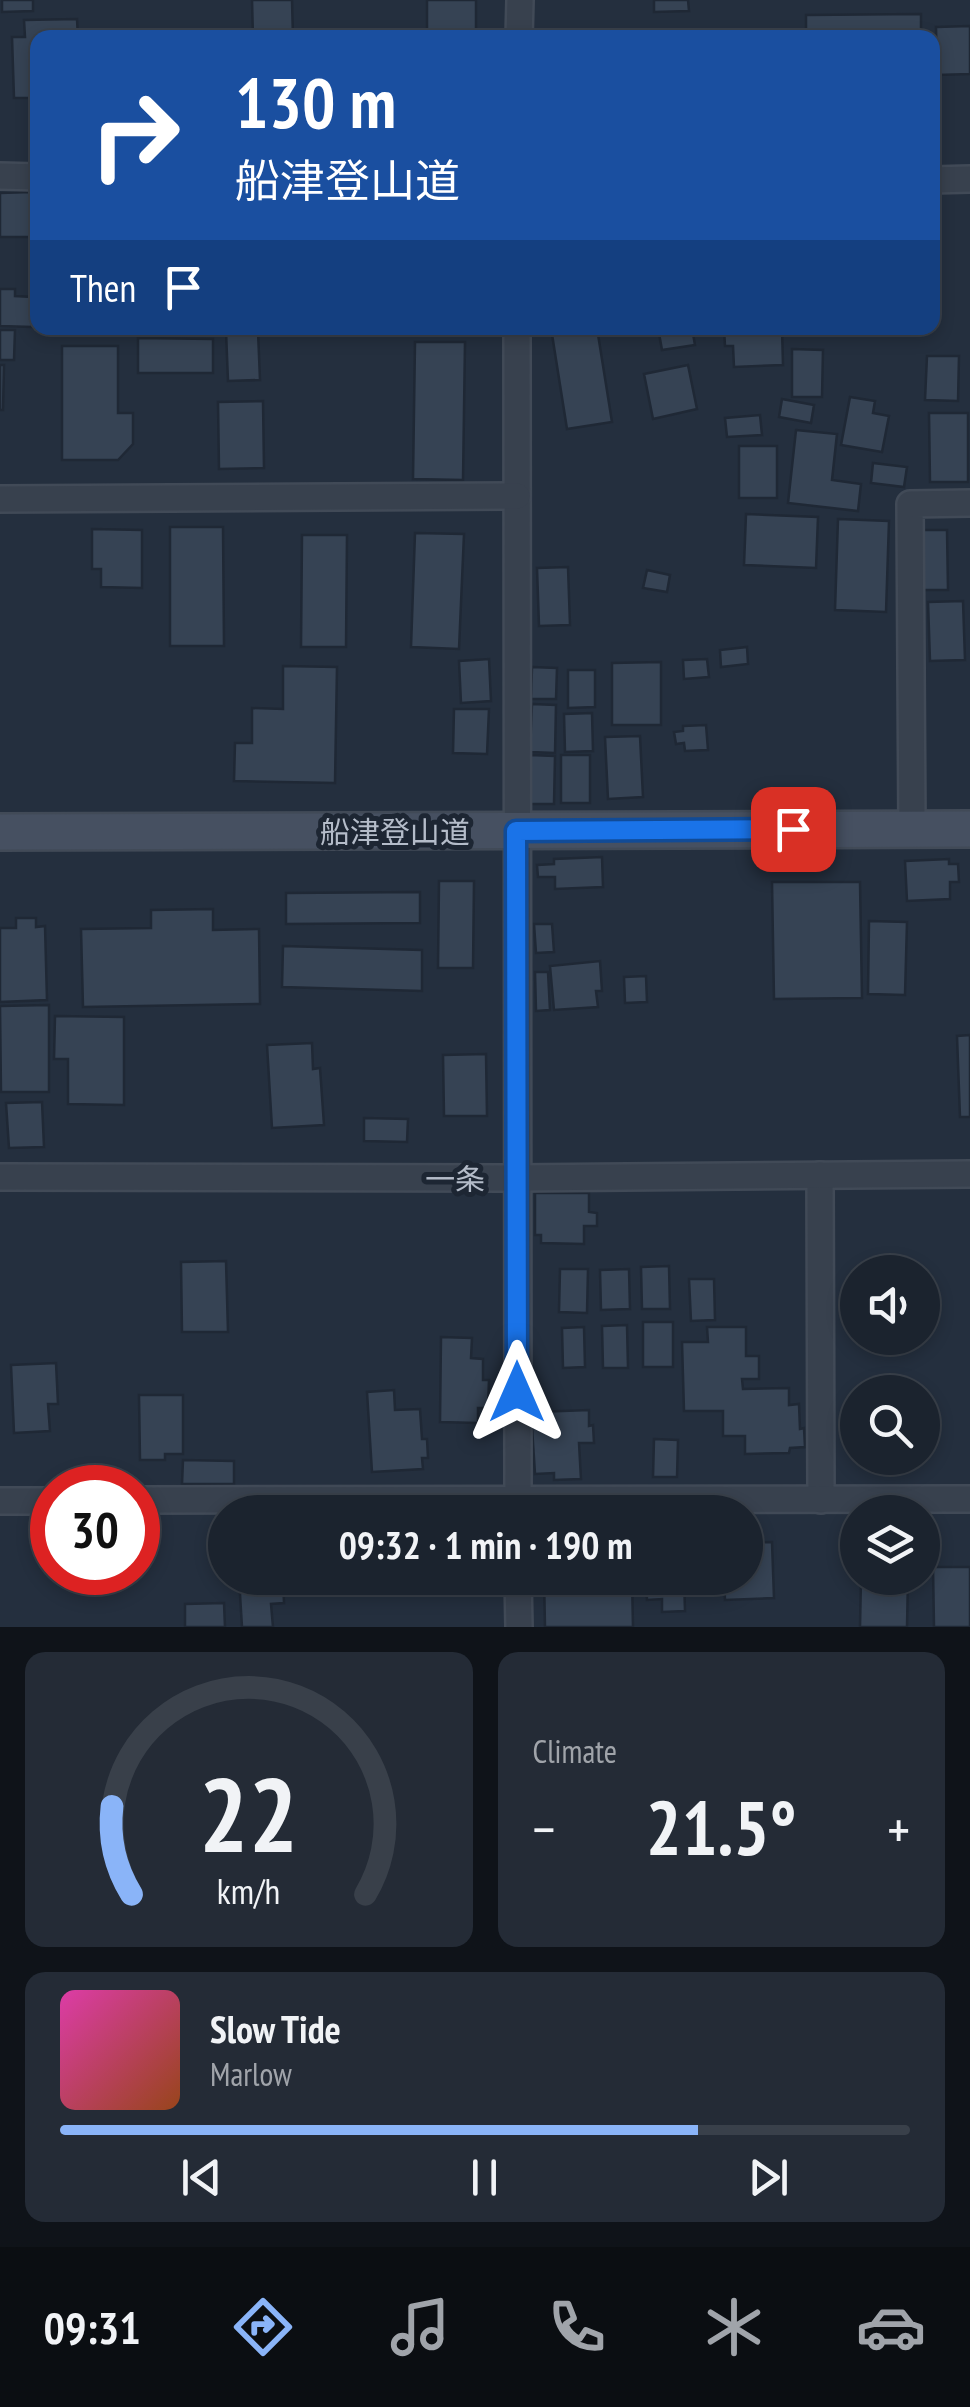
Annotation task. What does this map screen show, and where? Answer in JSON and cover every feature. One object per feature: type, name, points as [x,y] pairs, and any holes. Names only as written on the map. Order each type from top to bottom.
[{"type":"street","points":[[519,30],[520,0]]},
{"type":"street","points":[[0,176],[30,177]]},
{"type":"street","points":[[940,180],[970,179]]},
{"type":"street","points":[[517,335],[518,1495]]},
{"type":"street","points":[[0,499],[517,496]]},
{"type":"street","points":[[912,829],[910,504],[970,503]]},
{"type":"street","name":"船津登山道","points":[[0,832],[970,828]]},
{"type":"street","name":"一条","points":[[0,1178],[970,1174]]},
{"type":"street","points":[[820,1175],[821,1500]]},
{"type":"street","points":[[763,1501],[970,1498]]},
{"type":"street","points":[[160,1500],[208,1501]]},
{"type":"street","points":[[0,1501],[30,1501]]},
{"type":"street","points":[[518,1595],[519,1627]]},
{"type":"building","points":[[2,0],[33,0],[33,11],[2,12]]},
{"type":"building","points":[[252,0],[292,0],[293,30],[253,30]]},
{"type":"building","points":[[427,0],[476,0],[476,30],[427,30]]},
{"type":"building","points":[[654,0],[688,0],[689,11],[654,12]]},
{"type":"building","points":[[921,14],[921,30],[806,30],[806,15]]},
{"type":"building","points":[[77,19],[78,30],[30,30],[30,98],[14,98],[12,37],[25,37],[24,20]]},
{"type":"building","points":[[970,26],[970,74],[940,75],[940,30],[936,27]]},
{"type":"building","points":[[30,192],[30,237],[0,237],[0,193]]},
{"type":"building","points":[[0,289],[15,289],[15,296],[30,297],[30,327],[0,326]]},
{"type":"building","points":[[0,330],[15,330],[14,360],[0,360]]},
{"type":"building","points":[[226,335],[258,335],[260,380],[228,381]]},
{"type":"building","points":[[552,335],[598,335],[612,422],[567,429]]},
{"type":"building","points":[[659,335],[693,335],[695,345],[662,350]]},
{"type":"building","points":[[724,335],[782,335],[783,365],[734,367],[733,346],[725,346]]},
{"type":"building","points":[[138,338],[213,339],[213,373],[138,373]]},
{"type":"building","points":[[415,342],[465,342],[463,480],[413,479]]},
{"type":"building","points":[[62,346],[118,346],[118,413],[133,413],[133,444],[118,460],[62,460]]},
{"type":"building","points":[[792,349],[823,350],[822,397],[792,397]]},
{"type":"building","points":[[927,356],[959,356],[958,401],[925,400]]},
{"type":"building","points":[[0,365],[4,365],[3,410],[0,410]]},
{"type":"building","points":[[688,365],[697,409],[653,419],[644,374]]},
{"type":"building","points":[[850,397],[875,401],[873,413],[889,416],[882,452],[841,445]]},
{"type":"building","points":[[782,399],[814,405],[811,423],[779,417]]},
{"type":"building","points":[[263,401],[264,468],[219,469],[218,402]]},
{"type":"building","points":[[929,413],[968,413],[968,482],[930,482]]},
{"type":"building","points":[[760,415],[762,435],[727,437],[725,418]]},
{"type":"building","points":[[796,430],[837,434],[832,480],[861,484],[858,511],[788,503]]},
{"type":"building","points":[[739,446],[777,446],[777,498],[739,498]]},
{"type":"building","points":[[873,463],[907,467],[904,487],[871,483]]},
{"type":"building","points":[[746,514],[818,517],[816,568],[744,565]]},
{"type":"building","points":[[838,519],[889,521],[886,612],[835,610]]},
{"type":"building","points":[[170,527],[223,527],[224,646],[170,646]]},
{"type":"building","points":[[92,529],[142,530],[142,588],[101,587],[101,569],[92,569]]},
{"type":"building","points":[[917,530],[947,530],[948,590],[918,590]]},
{"type":"building","points":[[415,533],[464,534],[459,649],[411,647]]},
{"type":"building","points":[[302,535],[347,535],[346,647],[301,647]]},
{"type":"building","points":[[568,567],[570,625],[539,626],[537,568]]},
{"type":"building","points":[[647,570],[670,575],[667,592],[643,588]]},
{"type":"building","points":[[963,601],[965,660],[930,661],[928,602]]},
{"type":"building","points":[[747,647],[748,664],[721,667],[720,650]]},
{"type":"building","points":[[489,659],[491,701],[461,703],[459,661]]},
{"type":"building","points":[[707,659],[709,677],[684,679],[683,660]]},
{"type":"building","points":[[661,662],[661,725],[612,725],[612,663]]},
{"type":"building","points":[[283,666],[337,667],[335,783],[234,781],[235,743],[252,743],[252,708],[283,709]]},
{"type":"building","points":[[532,667],[557,668],[556,699],[531,699]]},
{"type":"building","points":[[568,670],[595,670],[595,707],[568,708]]},
{"type":"building","points":[[532,704],[556,705],[555,753],[530,752]]},
{"type":"building","points":[[454,709],[489,709],[487,754],[453,753]]},
{"type":"building","points":[[592,713],[593,751],[565,752],[564,714]]},
{"type":"building","points":[[706,725],[708,750],[685,751],[684,743],[676,744],[674,732],[683,731],[683,726]]},
{"type":"building","points":[[640,736],[643,797],[608,799],[605,737]]},
{"type":"building","points":[[530,755],[555,756],[554,804],[529,804]]},
{"type":"building","points":[[561,755],[590,755],[590,803],[561,803]]},
{"type":"building","points":[[602,857],[603,887],[555,889],[555,877],[538,877],[537,865],[554,864],[554,859]]},
{"type":"building","points":[[949,859],[949,864],[958,864],[959,882],[950,882],[950,899],[907,901],[905,861]]},
{"type":"building","points":[[439,881],[474,881],[473,968],[438,968]]},
{"type":"building","points":[[772,882],[860,882],[862,998],[774,999]]},
{"type":"building","points":[[420,892],[420,923],[286,924],[286,893]]},
{"type":"building","points":[[213,909],[213,930],[259,929],[260,1004],[83,1007],[81,929],[151,928],[151,910]]},
{"type":"building","points":[[16,918],[36,918],[36,927],[45,926],[47,1000],[0,1002],[0,928],[16,928]]},
{"type":"building","points":[[869,921],[907,922],[905,995],[868,994]]},
{"type":"building","points":[[534,924],[552,924],[554,952],[536,953]]},
{"type":"building","points":[[283,946],[422,950],[422,991],[282,987]]},
{"type":"building","points":[[600,961],[602,991],[596,991],[598,1007],[554,1010],[550,966]]},
{"type":"building","points":[[535,972],[548,972],[550,1010],[536,1011]]},
{"type":"building","points":[[646,976],[647,1002],[625,1003],[624,977]]},
{"type":"building","points":[[49,1005],[49,1092],[1,1092],[0,1006]]},
{"type":"building","points":[[55,1016],[124,1017],[124,1105],[68,1104],[68,1059],[54,1059]]},
{"type":"building","points":[[970,1035],[970,1117],[960,1117],[957,1036]]},
{"type":"building","points":[[312,1043],[313,1069],[320,1068],[324,1125],[272,1128],[267,1045]]},
{"type":"building","points":[[486,1054],[487,1116],[444,1116],[443,1055]]},
{"type":"building","points":[[42,1102],[44,1147],[9,1148],[6,1103]]},
{"type":"building","points":[[364,1118],[408,1119],[407,1142],[364,1141]]},
{"type":"building","points":[[535,1193],[589,1193],[589,1212],[597,1213],[597,1226],[584,1226],[584,1244],[541,1243],[541,1235],[535,1235]]},
{"type":"building","points":[[226,1261],[228,1332],[182,1332],[181,1262]]},
{"type":"building","points":[[669,1266],[670,1309],[642,1309],[641,1267]]},
{"type":"building","points":[[560,1269],[588,1269],[587,1313],[559,1312]]},
{"type":"building","points":[[629,1269],[630,1309],[601,1310],[600,1270]]},
{"type":"building","points":[[689,1279],[714,1279],[715,1320],[691,1321]]},
{"type":"building","points":[[643,1322],[673,1322],[673,1367],[643,1367]]},
{"type":"building","points":[[627,1325],[628,1368],[603,1368],[602,1326]]},
{"type":"building","points":[[584,1327],[585,1367],[563,1368],[562,1328]]},
{"type":"building","points":[[707,1327],[746,1327],[746,1356],[759,1356],[759,1379],[742,1379],[743,1389],[789,1388],[789,1405],[799,1404],[805,1447],[790,1448],[789,1453],[745,1454],[745,1436],[723,1436],[723,1411],[684,1411],[682,1342],[708,1342]]},
{"type":"building","points":[[441,1337],[472,1338],[471,1358],[483,1359],[483,1380],[489,1380],[488,1408],[478,1408],[478,1423],[440,1422]]},
{"type":"building","points":[[56,1363],[58,1404],[48,1404],[50,1431],[14,1433],[11,1365]]},
{"type":"building","points":[[394,1390],[395,1410],[420,1409],[428,1458],[422,1458],[423,1469],[372,1472],[367,1392]]},
{"type":"building","points":[[139,1395],[183,1395],[183,1454],[165,1454],[165,1460],[140,1460]]},
{"type":"building","points":[[589,1410],[594,1443],[579,1443],[581,1479],[554,1480],[554,1473],[535,1474],[532,1427],[536,1427],[536,1412]]},
{"type":"building","points":[[654,1439],[678,1440],[677,1477],[653,1477]]},
{"type":"building","points":[[183,1460],[234,1461],[234,1484],[182,1484]]},
{"type":"building","points":[[763,1542],[772,1542],[774,1598],[725,1600],[725,1595],[763,1595]]},
{"type":"building","points":[[940,1567],[970,1567],[970,1627],[934,1627],[933,1595],[940,1595]]},
{"type":"building","points":[[240,1595],[284,1595],[284,1603],[271,1604],[273,1627],[242,1627]]},
{"type":"building","points":[[544,1595],[632,1595],[633,1627],[545,1627]]},
{"type":"building","points":[[647,1595],[685,1595],[685,1611],[662,1612],[662,1599],[647,1600]]},
{"type":"building","points":[[861,1595],[908,1595],[907,1627],[860,1627]]},
{"type":"building","points":[[224,1603],[225,1627],[185,1627],[185,1604]]},
{"type":"route","points":[[517,1392],[516,831],[793,829]]}]
